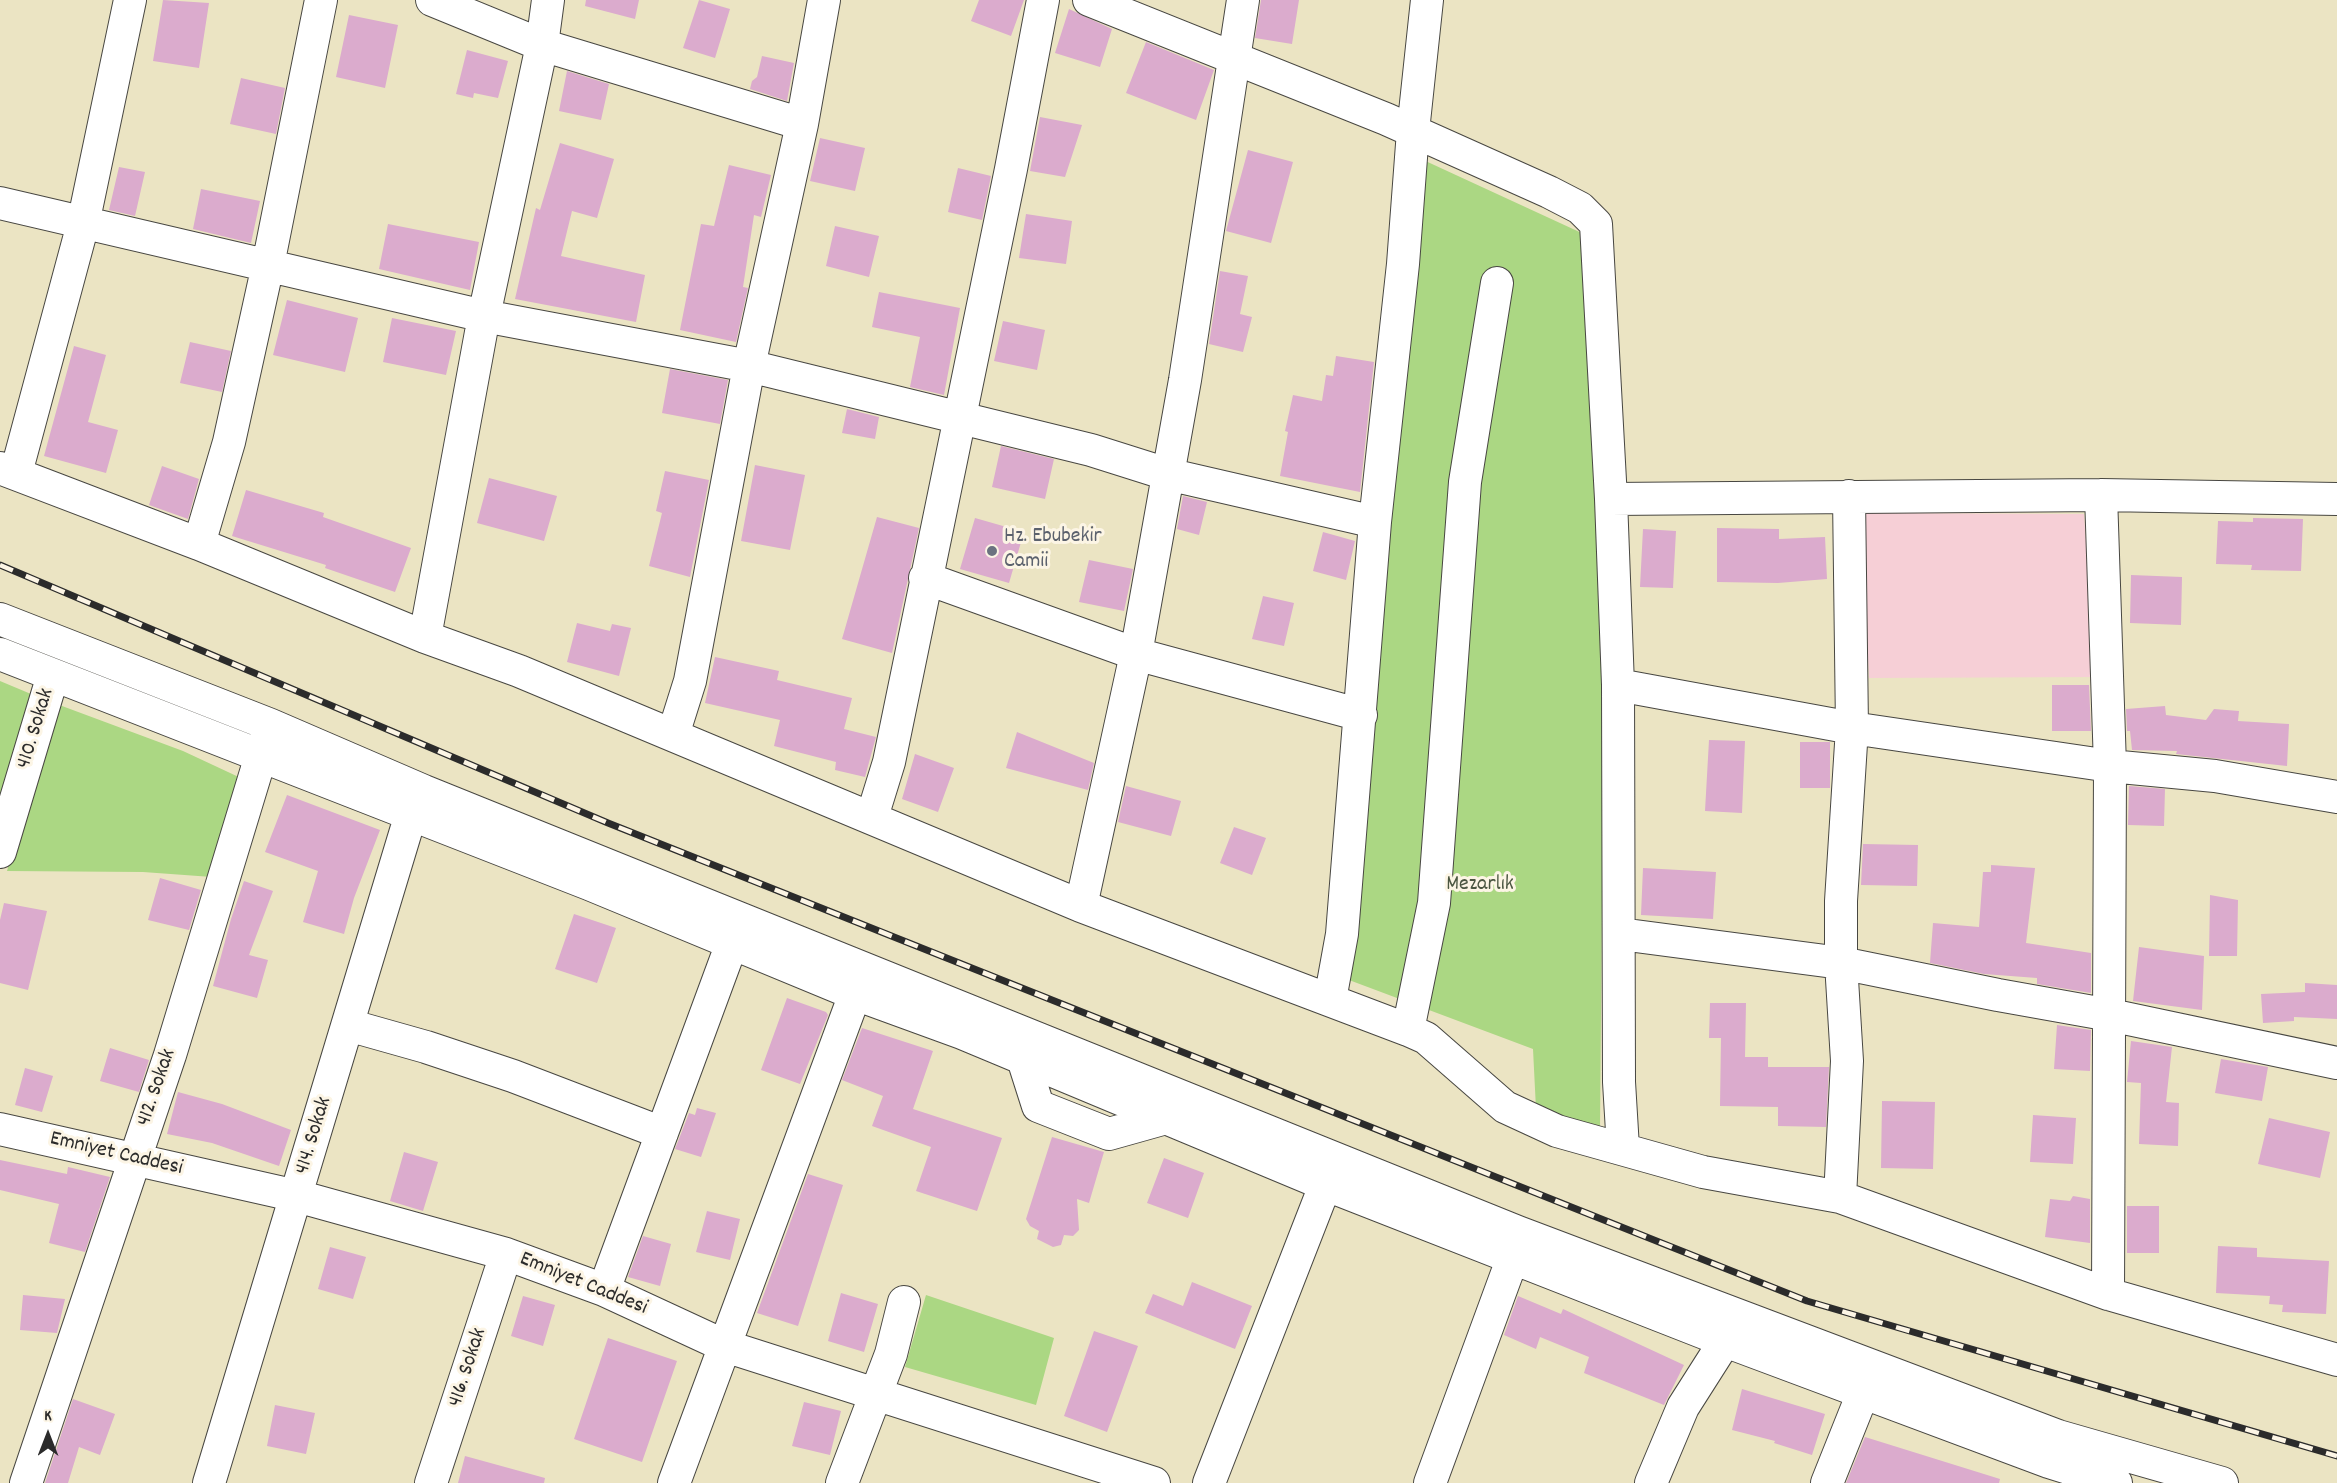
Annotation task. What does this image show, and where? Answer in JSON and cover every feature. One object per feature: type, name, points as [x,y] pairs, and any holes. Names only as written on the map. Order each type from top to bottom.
[{"type":"street","points":[[130,0],[83,224],[8,470],[199,544],[425,637],[519,671],[1081,906],[1408,1030],[1426,1038],[1505,1107],[1557,1131],[1703,1172],[1840,1197],[2108,1294],[2336,1351]]},
{"type":"street","points":[[199,544],[229,442],[268,266],[321,0]]},
{"type":"street","points":[[432,0],[542,45],[802,124]]},
{"type":"street","points":[[425,637],[484,316],[542,45],[548,0]]},
{"type":"street","points":[[673,735],[690,681],[749,366],[802,124],[824,0]]},
{"type":"street","points":[[872,817],[889,762],[958,416],[1011,169],[1043,0]]},
{"type":"street","points":[[1089,0],[1235,57],[1413,131],[1549,192],[1580,208],[1596,224],[1611,499],[1618,685],[1619,1082],[1623,1148]]},
{"type":"street","points":[[1081,906],[1136,654],[1185,380],[1208,212],[1243,0]]},
{"type":"street","points":[[1330,1000],[1341,934],[1361,715],[1375,522],[1403,264],[1413,131],[1427,0]]},
{"type":"street","points":[[0,203],[484,316],[749,366],[1091,450],[1167,474],[1375,522]]},
{"type":"street","points":[[1408,1030],[1434,903],[1465,482],[1497,283]]},
{"type":"street","points":[[1611,499],[2101,495],[2337,499]]},
{"type":"street","points":[[2101,495],[2110,766],[2108,1294]]},
{"type":"street","points":[[1840,1197],[1847,1061],[1841,963],[1841,901],[1852,728],[1849,496]]},
{"type":"street","points":[[925,578],[1136,654],[1361,715]]},
{"type":"street","points":[[0,619],[271,726],[417,802],[732,943],[1166,1118],[1330,1171]]},
{"type":"street","points":[[0,654],[261,757],[417,802],[2048,1460],[2222,1483]]},
{"type":"street","name":"410. Sokak","points":[[0,852],[53,675]]},
{"type":"street","points":[[1618,685],[1852,728],[2110,766],[2215,776],[2337,797]]},
{"type":"street","name":"412. Sokak","points":[[26,1483],[170,1055],[271,726]]},
{"type":"street","name":"414. Sokak","points":[[209,1483],[417,802]]},
{"type":"street","points":[[1620,934],[1841,963],[1998,995],[2110,1014],[2337,1063]]},
{"type":"street","points":[[604,1290],[732,943]]},
{"type":"street","points":[[674,1483],[855,994]]},
{"type":"street","points":[[348,1025],[502,1072],[662,1132]]},
{"type":"street","name":"Emniyet Caddesi","points":[[0,1129],[297,1196],[506,1254],[604,1290],[725,1347],[1154,1483]]},
{"type":"street","points":[[1209,1483],[1330,1171]]},
{"type":"street","points":[[1515,1245],[1725,1341],[2116,1483]]},
{"type":"street","points":[[1430,1483],[1515,1245]]},
{"type":"street","name":"416. Sokak","points":[[431,1483],[506,1254]]},
{"type":"street","points":[[842,1483],[891,1354],[904,1302]]},
{"type":"street","points":[[1651,1483],[1683,1407],[1725,1341]]},
{"type":"street","points":[[1827,1483],[1863,1393]]},
{"type":"shaded area","points":[[1860,513],[2084,514],[2096,677],[1869,678]]},
{"type":"green space","name":"Mezarlık","points":[[1419,158],[1586,235],[1605,549],[1600,1127],[1536,1109],[1533,1049],[1349,980]]},
{"type":"green space","points":[[0,681],[31,694],[35,700],[0,822]]},
{"type":"green space","points":[[54,703],[183,751],[243,779],[212,877],[143,872],[7,871]]},
{"type":"green space","points":[[926,1295],[1054,1338],[1036,1405],[905,1367]]},
{"type":"building","points":[[163,0],[209,3],[199,68],[153,61]]},
{"type":"building","points":[[586,0],[639,0],[635,19],[585,6]]},
{"type":"building","points":[[699,0],[730,9],[715,58],[683,48]]},
{"type":"building","points":[[979,0],[1024,0],[1011,36],[971,21]]},
{"type":"building","points":[[1261,0],[1299,0],[1292,44],[1255,38]]},
{"type":"building","points":[[1069,9],[1112,29],[1100,67],[1055,53]]},
{"type":"building","points":[[349,15],[398,25],[385,88],[336,77]]},
{"type":"building","points":[[1146,42],[1214,70],[1196,120],[1126,93]]},
{"type":"building","points":[[467,50],[508,61],[498,98],[474,93],[473,98],[456,94]]},
{"type":"building","points":[[762,56],[794,63],[787,101],[750,89],[752,81],[757,77]]},
{"type":"building","points":[[567,71],[609,84],[601,120],[559,111]]},
{"type":"building","points":[[241,78],[285,88],[276,134],[230,124]]},
{"type":"building","points":[[1040,117],[1082,125],[1065,177],[1030,171]]},
{"type":"building","points":[[820,138],[865,148],[855,191],[810,181]]},
{"type":"building","points":[[560,143],[614,159],[597,218],[572,211],[561,256],[645,275],[636,322],[515,299],[536,208],[540,210]]},
{"type":"building","points":[[1248,150],[1293,162],[1271,243],[1226,231]]},
{"type":"building","points":[[729,165],[771,175],[761,217],[754,215],[743,287],[748,288],[736,342],[680,330],[701,224],[714,226]]},
{"type":"building","points":[[119,167],[145,172],[135,216],[109,210]]},
{"type":"building","points":[[958,168],[991,176],[982,220],[948,212]]},
{"type":"building","points":[[201,189],[260,201],[251,243],[193,229]]},
{"type":"building","points":[[1026,214],[1072,221],[1066,264],[1019,258]]},
{"type":"building","points":[[388,224],[479,242],[470,290],[379,269]]},
{"type":"building","points":[[835,226],[879,236],[869,277],[826,266]]},
{"type":"building","points":[[1220,271],[1248,276],[1240,314],[1252,317],[1243,352],[1209,344]]},
{"type":"building","points":[[879,292],[960,308],[944,395],[910,387],[920,337],[872,327]]},
{"type":"building","points":[[287,300],[358,318],[345,372],[273,355]]},
{"type":"building","points":[[392,318],[456,331],[446,375],[383,362]]},
{"type":"building","points":[[1003,321],[1045,330],[1037,370],[994,361]]},
{"type":"building","points":[[190,342],[231,351],[222,392],[180,383]]},
{"type":"building","points":[[74,346],[106,355],[88,422],[118,430],[106,473],[44,456]]},
{"type":"building","points":[[1336,356],[1374,362],[1360,492],[1280,476],[1288,432],[1285,431],[1293,395],[1322,401],[1326,375],[1333,376]]},
{"type":"building","points":[[670,369],[728,380],[720,424],[662,413]]},
{"type":"building","points":[[847,409],[879,417],[875,439],[842,433]]},
{"type":"building","points":[[1001,446],[1054,459],[1045,499],[992,487]]},
{"type":"building","points":[[755,465],[805,475],[790,550],[741,541]]},
{"type":"building","points":[[162,466],[199,479],[188,519],[149,505]]},
{"type":"building","points":[[665,471],[709,480],[690,577],[649,566],[662,513],[656,511]]},
{"type":"building","points":[[489,478],[557,496],[544,541],[477,523]]},
{"type":"building","points":[[246,490],[324,513],[323,517],[411,548],[395,592],[325,568],[326,565],[232,536]]},
{"type":"building","points":[[1183,496],[1207,502],[1199,535],[1177,529]]},
{"type":"building","points":[[877,517],[919,528],[892,653],[842,639]]},
{"type":"building","name":"Hz. Ebubekir Camii","points":[[975,518],[1024,532],[1009,583],[960,569]]},
{"type":"building","points":[[2253,518],[2303,519],[2301,571],[2251,570],[2252,565],[2216,564],[2218,521],[2253,522]]},
{"type":"building","points":[[1717,528],[1779,529],[1779,539],[1825,537],[1827,579],[1778,583],[1717,582]]},
{"type":"building","points":[[1643,529],[1676,531],[1673,588],[1640,587]]},
{"type":"building","points":[[1323,532],[1355,541],[1346,580],[1313,571]]},
{"type":"building","points":[[1089,560],[1133,569],[1124,611],[1079,602]]},
{"type":"building","points":[[2131,575],[2182,577],[2181,625],[2130,623]]},
{"type":"building","points":[[1263,596],[1294,603],[1284,646],[1252,639]]},
{"type":"building","points":[[577,623],[610,631],[612,624],[631,628],[619,676],[567,662]]},
{"type":"building","points":[[715,657],[779,671],[777,680],[852,698],[844,729],[876,737],[865,777],[835,770],[836,762],[774,746],[780,720],[705,703]]},
{"type":"building","points":[[2052,685],[2089,685],[2091,731],[2052,731]]},
{"type":"building","points":[[2165,706],[2166,715],[2206,720],[2214,709],[2239,711],[2238,721],[2289,724],[2287,766],[2176,754],[2177,751],[2132,750],[2130,731],[2127,731],[2126,709]]},
{"type":"building","points":[[1017,732],[1094,763],[1088,790],[1006,768]]},
{"type":"building","points":[[1709,740],[1745,741],[1742,813],[1705,811]]},
{"type":"building","points":[[1800,742],[1830,742],[1830,788],[1800,788]]},
{"type":"building","points":[[915,754],[954,768],[938,812],[902,799]]},
{"type":"building","points":[[1126,786],[1181,801],[1171,836],[1118,822]]},
{"type":"building","points":[[2129,786],[2165,789],[2164,826],[2128,825]]},
{"type":"building","points":[[287,795],[380,830],[354,898],[344,934],[303,922],[318,871],[265,852]]},
{"type":"building","points":[[1234,827],[1266,838],[1252,875],[1220,863]]},
{"type":"building","points":[[1863,844],[1918,845],[1917,886],[1861,885]]},
{"type":"building","points":[[1991,865],[2035,868],[2026,943],[2091,953],[2091,993],[2037,984],[2037,978],[1984,974],[1930,963],[1933,923],[1979,927],[1983,872],[1991,872]]},
{"type":"building","points":[[1643,868],[1716,872],[1713,919],[1641,915]]},
{"type":"building","points":[[160,878],[201,890],[189,930],[148,920]]},
{"type":"building","points":[[244,881],[273,891],[249,955],[268,960],[257,998],[213,986]]},
{"type":"building","points":[[2210,895],[2238,900],[2237,956],[2209,956]]},
{"type":"building","points":[[4,903],[47,911],[28,990],[0,983],[0,920]]},
{"type":"building","points":[[574,914],[616,928],[597,983],[555,969]]},
{"type":"building","points":[[2139,947],[2204,956],[2202,1010],[2133,1001]]},
{"type":"building","points":[[2305,983],[2337,985],[2337,1019],[2294,1017],[2294,1021],[2263,1023],[2261,994],[2305,992]]},
{"type":"building","points":[[787,998],[826,1012],[828,1015],[800,1084],[761,1070]]},
{"type":"building","points":[[1710,1003],[1746,1003],[1745,1057],[1768,1057],[1768,1067],[1829,1067],[1826,1127],[1778,1126],[1778,1107],[1720,1106],[1721,1038],[1709,1038]]},
{"type":"building","points":[[2057,1025],[2091,1030],[2090,1071],[2054,1069]]},
{"type":"building","points":[[862,1028],[933,1051],[913,1109],[1002,1138],[977,1211],[916,1191],[931,1147],[872,1126],[883,1096],[842,1080]]},
{"type":"building","points":[[2131,1041],[2172,1047],[2166,1102],[2179,1103],[2178,1146],[2139,1144],[2141,1083],[2127,1082]]},
{"type":"building","points":[[110,1048],[149,1060],[139,1092],[100,1081]]},
{"type":"building","points":[[2221,1059],[2268,1067],[2262,1101],[2215,1093]]},
{"type":"building","points":[[25,1068],[53,1076],[42,1112],[15,1105]]},
{"type":"building","points":[[178,1092],[222,1104],[291,1130],[279,1166],[212,1143],[167,1134]]},
{"type":"building","points":[[1882,1101],[1935,1102],[1933,1169],[1881,1168]]},
{"type":"building","points":[[697,1108],[716,1113],[701,1157],[675,1149],[689,1113],[695,1115]]},
{"type":"building","points":[[2033,1115],[2076,1118],[2073,1164],[2030,1162]]},
{"type":"building","points":[[2269,1118],[2330,1132],[2320,1178],[2258,1164]]},
{"type":"building","points":[[1052,1137],[1104,1152],[1089,1203],[1077,1199],[1079,1230],[1073,1236],[1064,1235],[1061,1245],[1053,1247],[1037,1239],[1039,1231],[1030,1226],[1026,1219]]},
{"type":"building","points":[[404,1152],[438,1162],[423,1211],[390,1201]]},
{"type":"building","points":[[1164,1158],[1204,1173],[1188,1218],[1147,1203]]},
{"type":"building","points":[[0,1160],[67,1174],[68,1167],[110,1177],[85,1252],[49,1243],[59,1204],[0,1190]]},
{"type":"building","points":[[808,1174],[843,1185],[798,1326],[757,1313]]},
{"type":"building","points":[[2073,1196],[2090,1199],[2090,1243],[2045,1237],[2050,1199],[2070,1201]]},
{"type":"building","points":[[2127,1206],[2159,1206],[2159,1253],[2127,1253]]},
{"type":"building","points":[[707,1211],[740,1219],[730,1260],[696,1252]]},
{"type":"building","points":[[643,1236],[671,1244],[660,1286],[628,1277]]},
{"type":"building","points":[[2218,1246],[2257,1248],[2257,1257],[2329,1261],[2326,1314],[2282,1312],[2283,1305],[2269,1304],[2270,1296],[2216,1293]]},
{"type":"building","points":[[330,1247],[366,1257],[353,1299],[318,1289]]},
{"type":"building","points":[[1192,1282],[1252,1306],[1235,1349],[1145,1313],[1153,1294],[1183,1306]]},
{"type":"building","points":[[841,1293],[878,1304],[864,1352],[828,1341]]},
{"type":"building","points":[[23,1295],[65,1299],[57,1333],[20,1330]]},
{"type":"building","points":[[523,1296],[555,1305],[543,1346],[511,1336]]},
{"type":"building","points":[[1518,1296],[1561,1314],[1563,1309],[1684,1365],[1664,1405],[1584,1373],[1589,1357],[1540,1337],[1536,1349],[1504,1335]]},
{"type":"building","points":[[1094,1331],[1138,1346],[1107,1432],[1064,1416]]},
{"type":"building","points":[[608,1338],[677,1361],[642,1462],[574,1439]]},
{"type":"building","points":[[1742,1389],[1825,1414],[1812,1455],[1774,1443],[1775,1441],[1732,1430]]},
{"type":"building","points":[[73,1399],[115,1414],[100,1455],[79,1447],[68,1483],[45,1483]]},
{"type":"building","points":[[804,1402],[841,1411],[830,1455],[792,1446]]},
{"type":"building","points":[[275,1405],[315,1413],[306,1454],[267,1446]]},
{"type":"building","points":[[1865,1437],[2000,1479],[1999,1483],[1846,1483]]},
{"type":"building","points":[[465,1456],[545,1478],[544,1483],[458,1483]]},
{"type":"railway","points":[[0,565],[608,823],[1807,1301],[2337,1456]]},
{"type":"place","name":"Hz. Ebubekir Camii","points":[[992,551]]}]
